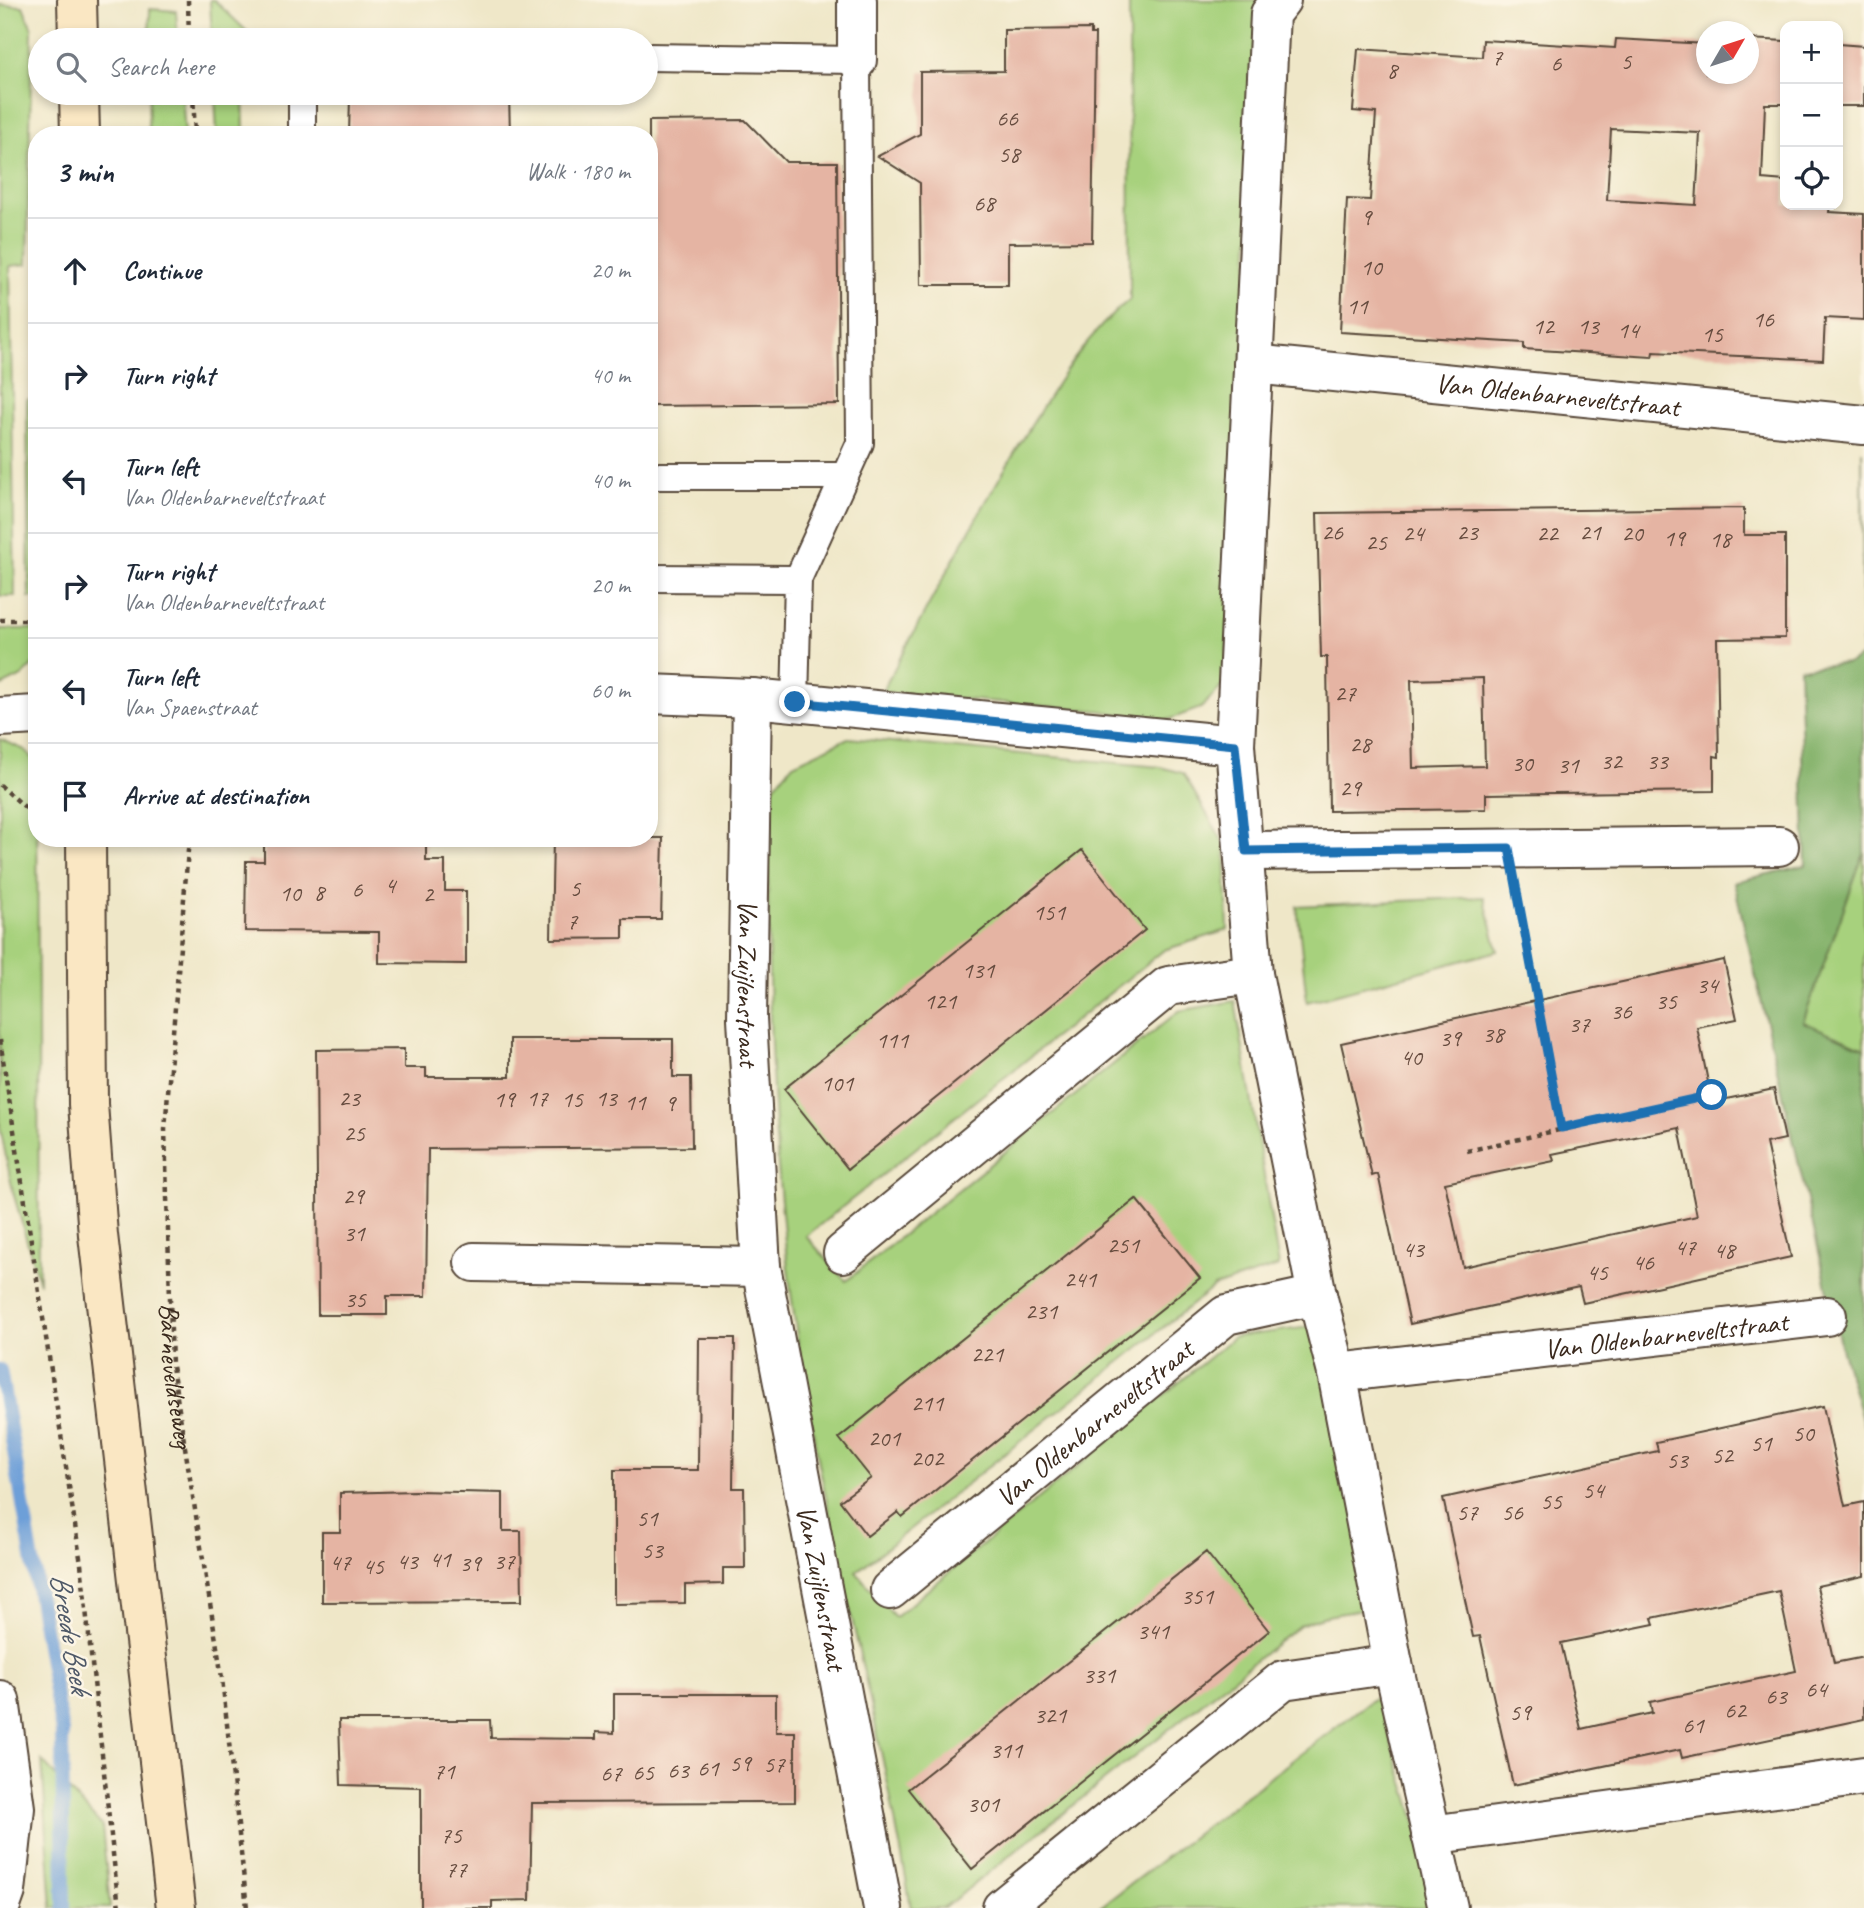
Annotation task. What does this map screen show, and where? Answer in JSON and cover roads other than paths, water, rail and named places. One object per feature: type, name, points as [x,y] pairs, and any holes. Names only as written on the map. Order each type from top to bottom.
[{"type":"main road","points":[[77,0],[78,28]]},
{"type":"main road","points":[[79,105],[80,126]]},
{"type":"main road","points":[[86,847],[88,1104],[98,1236],[176,1908]]},
{"type":"street","points":[[857,0],[857,60]]},
{"type":"street","points":[[1281,0],[1270,14],[1235,745],[1246,851],[1253,974],[1317,1295],[1337,1373],[1393,1664],[1448,1908]]},
{"type":"street","name":"Van Oldenbarneveltstraat","points":[[1253,364],[1864,425]]},
{"type":"street","points":[[658,694],[752,698],[1235,745]]},
{"type":"street","name":"Van Zuijlenstraat","points":[[752,698],[747,1018],[761,1267],[883,1908]]},
{"type":"street","points":[[0,717],[28,715]]},
{"type":"street","points":[[1246,851],[1779,846]]},
{"type":"street","points":[[843,1252],[1168,986],[1253,974]]},
{"type":"street","points":[[474,1262],[761,1267]]},
{"type":"street","name":"Van Oldenbarneveltstraat","points":[[890,1590],[1226,1315],[1317,1295]]},
{"type":"street","name":"Van Oldenbarneveltstraat","points":[[1337,1373],[1827,1316]]},
{"type":"street","points":[[1002,1908],[1283,1681],[1393,1664]]},
{"type":"street","points":[[0,1700],[16,1808],[6,1891],[1,1908]]},
{"type":"street","points":[[1431,1835],[1864,1776]]},
{"type":"lane","points":[[658,57],[857,60],[860,443],[798,579],[795,702]]},
{"type":"lane","points":[[302,105],[302,126]]},
{"type":"lane","points":[[658,476],[845,476]]},
{"type":"lane","points":[[658,578],[798,579]]},
{"type":"waterway","name":"Breede Beek","points":[[0,1370],[62,1732],[64,1908]]}]
